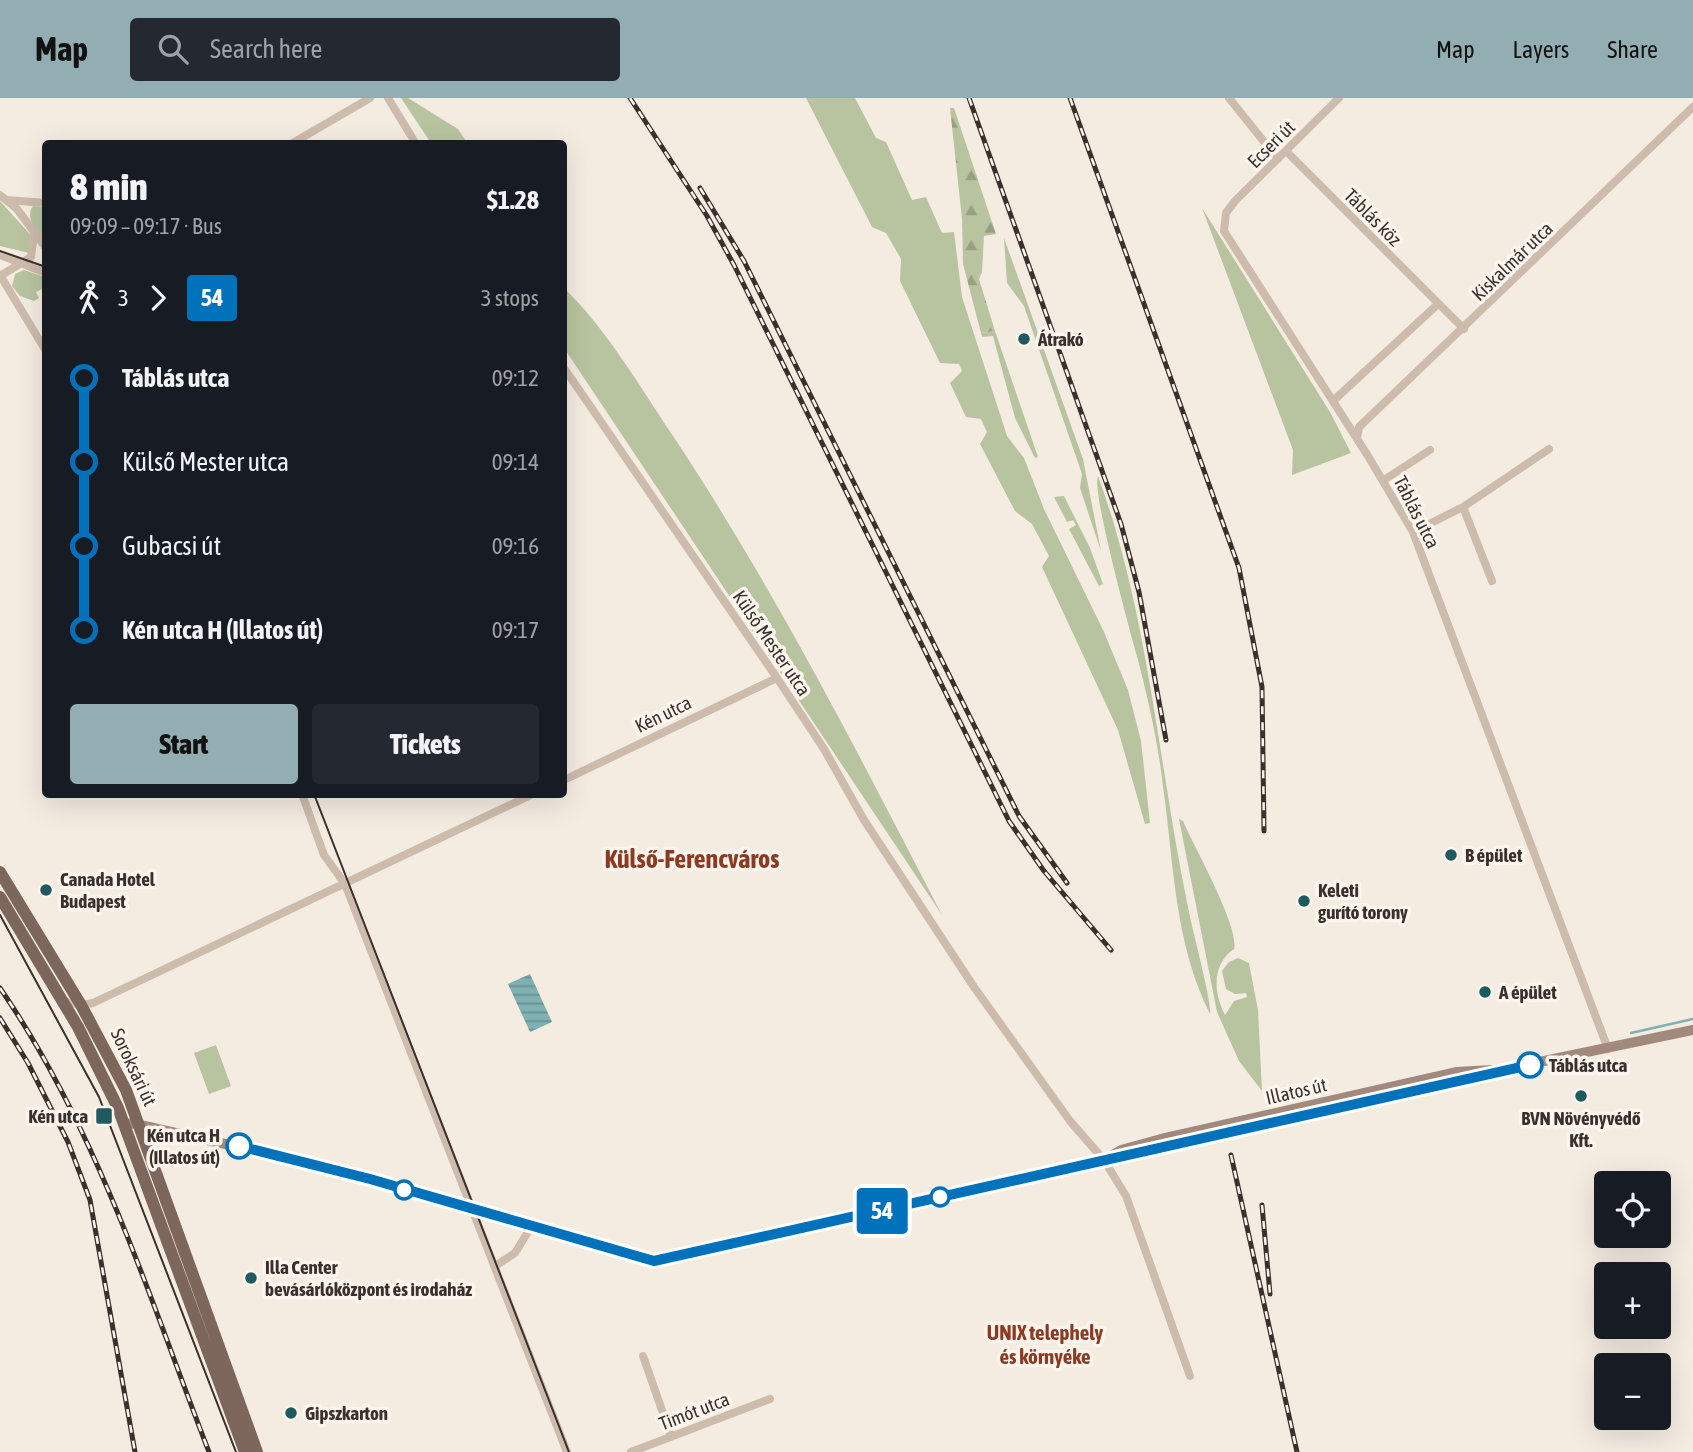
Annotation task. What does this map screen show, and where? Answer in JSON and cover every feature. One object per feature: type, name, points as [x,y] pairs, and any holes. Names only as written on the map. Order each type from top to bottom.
[{"type":"main road","name":"Soroksári út","points":[[0,872],[81,1005],[112,1060],[144,1127],[257,1452]]},
{"type":"main road","name":"Soroksári út","points":[[0,897],[78,1027],[118,1108],[245,1452]]},
{"type":"street","points":[[298,140],[370,98]]},
{"type":"street","points":[[388,98],[414,140]]},
{"type":"street","points":[[1229,98],[1278,159]]},
{"type":"street","name":"Ecseri út","points":[[1226,213],[1339,98]]},
{"type":"street","name":"Kiskalmár utca","points":[[1357,438],[1359,427],[1465,329],[1693,107]]},
{"type":"street","name":"Táblás köz","points":[[1286,151],[1465,329]]},
{"type":"street","points":[[4,197],[42,202]]},
{"type":"street","points":[[4,197],[42,242]]},
{"type":"street","points":[[24,219],[27,208],[33,201]]},
{"type":"street","name":"Táblás utca","points":[[1226,213],[1226,238],[1384,480],[1413,532],[1608,1049]]},
{"type":"street","points":[[34,231],[34,249],[24,263],[0,276],[42,344]]},
{"type":"street","points":[[0,255],[42,271]]},
{"type":"street","points":[[1333,401],[1438,304]]},
{"type":"street","name":"Külső Mester utca","points":[[567,372],[777,678],[824,749],[864,820],[974,987],[1070,1121],[1104,1160],[1126,1196],[1190,1376]]},
{"type":"street","points":[[1413,532],[1463,507],[1549,449]]},
{"type":"street","points":[[1384,480],[1430,450]]},
{"type":"street","points":[[1463,507],[1492,581]]},
{"type":"street","name":"Kén utca","points":[[567,779],[777,678]]},
{"type":"street","points":[[303,798],[324,855],[345,884],[567,1452]]},
{"type":"street","points":[[63,1001],[81,1005],[100,1000],[525,798]]},
{"type":"street","points":[[78,1027],[81,1005]]},
{"type":"street","name":"Illatos út","points":[[118,1108],[126,1120],[144,1127],[319,1165],[642,1259],[665,1260],[1448,1085],[1500,1070],[1693,1030]]},
{"type":"street","points":[[131,1143],[144,1127]]},
{"type":"street","points":[[495,1266],[515,1253],[531,1227]]},
{"type":"street","points":[[643,1356],[671,1436]]},
{"type":"street","name":"Timót utca","points":[[631,1452],[769,1399]]},
{"type":"green space","points":[[401,98],[408,98],[458,129],[465,140],[429,140]]},
{"type":"green space","points":[[806,98],[855,98],[876,138],[886,142],[912,200],[926,197],[942,233],[954,232],[962,297],[1007,436],[1024,458],[1044,509],[1104,632],[1128,690],[1141,741],[1150,823],[1145,824],[1118,730],[1042,567],[1049,556],[1032,524],[1015,511],[980,444],[987,432],[981,419],[966,417],[950,383],[962,371],[959,364],[940,363],[900,281],[901,259],[886,233],[872,227]]},
{"type":"green space","points":[[950,108],[954,108],[996,234],[984,236],[982,272],[979,279],[995,331],[981,333],[963,264],[962,219]]},
{"type":"green space","points":[[0,201],[31,236],[29,253],[0,246]]},
{"type":"green space","points":[[33,206],[42,207],[42,239],[31,221]]},
{"type":"green space","points":[[1202,208],[1330,412],[1351,453],[1292,475],[1293,450]]},
{"type":"green space","points":[[1004,238],[1083,459],[1101,551],[1080,488],[1082,474],[1024,306],[1007,283]]},
{"type":"green space","points":[[24,270],[42,276],[42,289],[36,292],[39,298],[34,301],[20,296],[12,286],[15,274]]},
{"type":"green space","points":[[567,291],[621,357],[744,550],[813,670],[942,915],[567,352]]},
{"type":"green space","points":[[995,331],[1038,457],[1035,458],[1015,418],[993,336],[982,337],[981,333]]},
{"type":"green space","points":[[1098,476],[1115,529],[1141,635],[1178,853],[1210,1014],[1198,987],[1182,931],[1155,737],[1105,532],[1097,486]]},
{"type":"green space","points":[[1064,496],[1090,548],[1103,584],[1099,586],[1069,529],[1076,525],[1073,520],[1067,522],[1054,497]]},
{"type":"green space","points":[[1179,819],[1183,821],[1223,905],[1234,938],[1234,949],[1218,970],[1218,997],[1225,1015],[1234,1001],[1247,997],[1246,993],[1235,994],[1226,989],[1222,971],[1229,962],[1238,958],[1249,963],[1258,1010],[1262,1091],[1239,1061],[1217,1012]]},
{"type":"green space","points":[[216,1045],[231,1086],[209,1094],[194,1053]]},
{"type":"water","points":[[530,974],[552,1022],[530,1032],[508,984]]},
{"type":"waterway","points":[[1631,1033],[1693,1019]]},
{"type":"tram line","points":[[0,251],[42,266]]},
{"type":"tram line","points":[[316,798],[569,1452]]},
{"type":"tram line","points":[[0,915],[99,1097],[236,1452]]},
{"type":"railway","points":[[630,98],[707,216],[734,265],[1009,821],[1044,871],[1111,950]]},
{"type":"railway","points":[[969,98],[1121,524],[1139,592],[1166,740]]},
{"type":"railway","points":[[1070,98],[1239,568],[1262,687],[1264,831]]},
{"type":"railway","points":[[700,188],[744,261],[1019,816],[1067,883]]},
{"type":"railway","points":[[0,988],[34,1042],[93,1155],[142,1273],[209,1452]]},
{"type":"railway","points":[[0,1018],[28,1063],[68,1142],[90,1200],[135,1452]]},
{"type":"railway","points":[[1231,1155],[1297,1452]]},
{"type":"railway","points":[[1262,1205],[1270,1294]]},
{"type":"bus line","name":"54","points":[[239,1146],[370,1179],[654,1261],[1104,1160],[1124,1158],[1530,1065]]},
{"type":"place","name":"Átrakó","points":[[1024,339]]},
{"type":"place","name":"B épület","points":[[1451,855]]},
{"type":"place","name":"Canada Hotel Budapest","points":[[46,890]]},
{"type":"place","name":"Keleti gurító torony","points":[[1304,901]]},
{"type":"place","name":"A épület","points":[[1485,992]]},
{"type":"place","name":"Táblás utca","points":[[1530,1065]]},
{"type":"place","name":"BVN Növényvédő Kft.","points":[[1581,1096]]},
{"type":"place","name":"Kén utca","points":[[104,1116]]},
{"type":"place","name":"Kén utca H (Illatos út)","points":[[239,1146]]},
{"type":"place","name":"Illa Center bevásárlóközpont és irodaház","points":[[251,1278]]},
{"type":"place","name":"Gipszkarton","points":[[291,1413]]},
{"type":"district","name":"Külső-Ferencváros","points":[[692,859]]},
{"type":"district","name":"UNIX telephely és környéke","points":[[1045,1345]]}]
